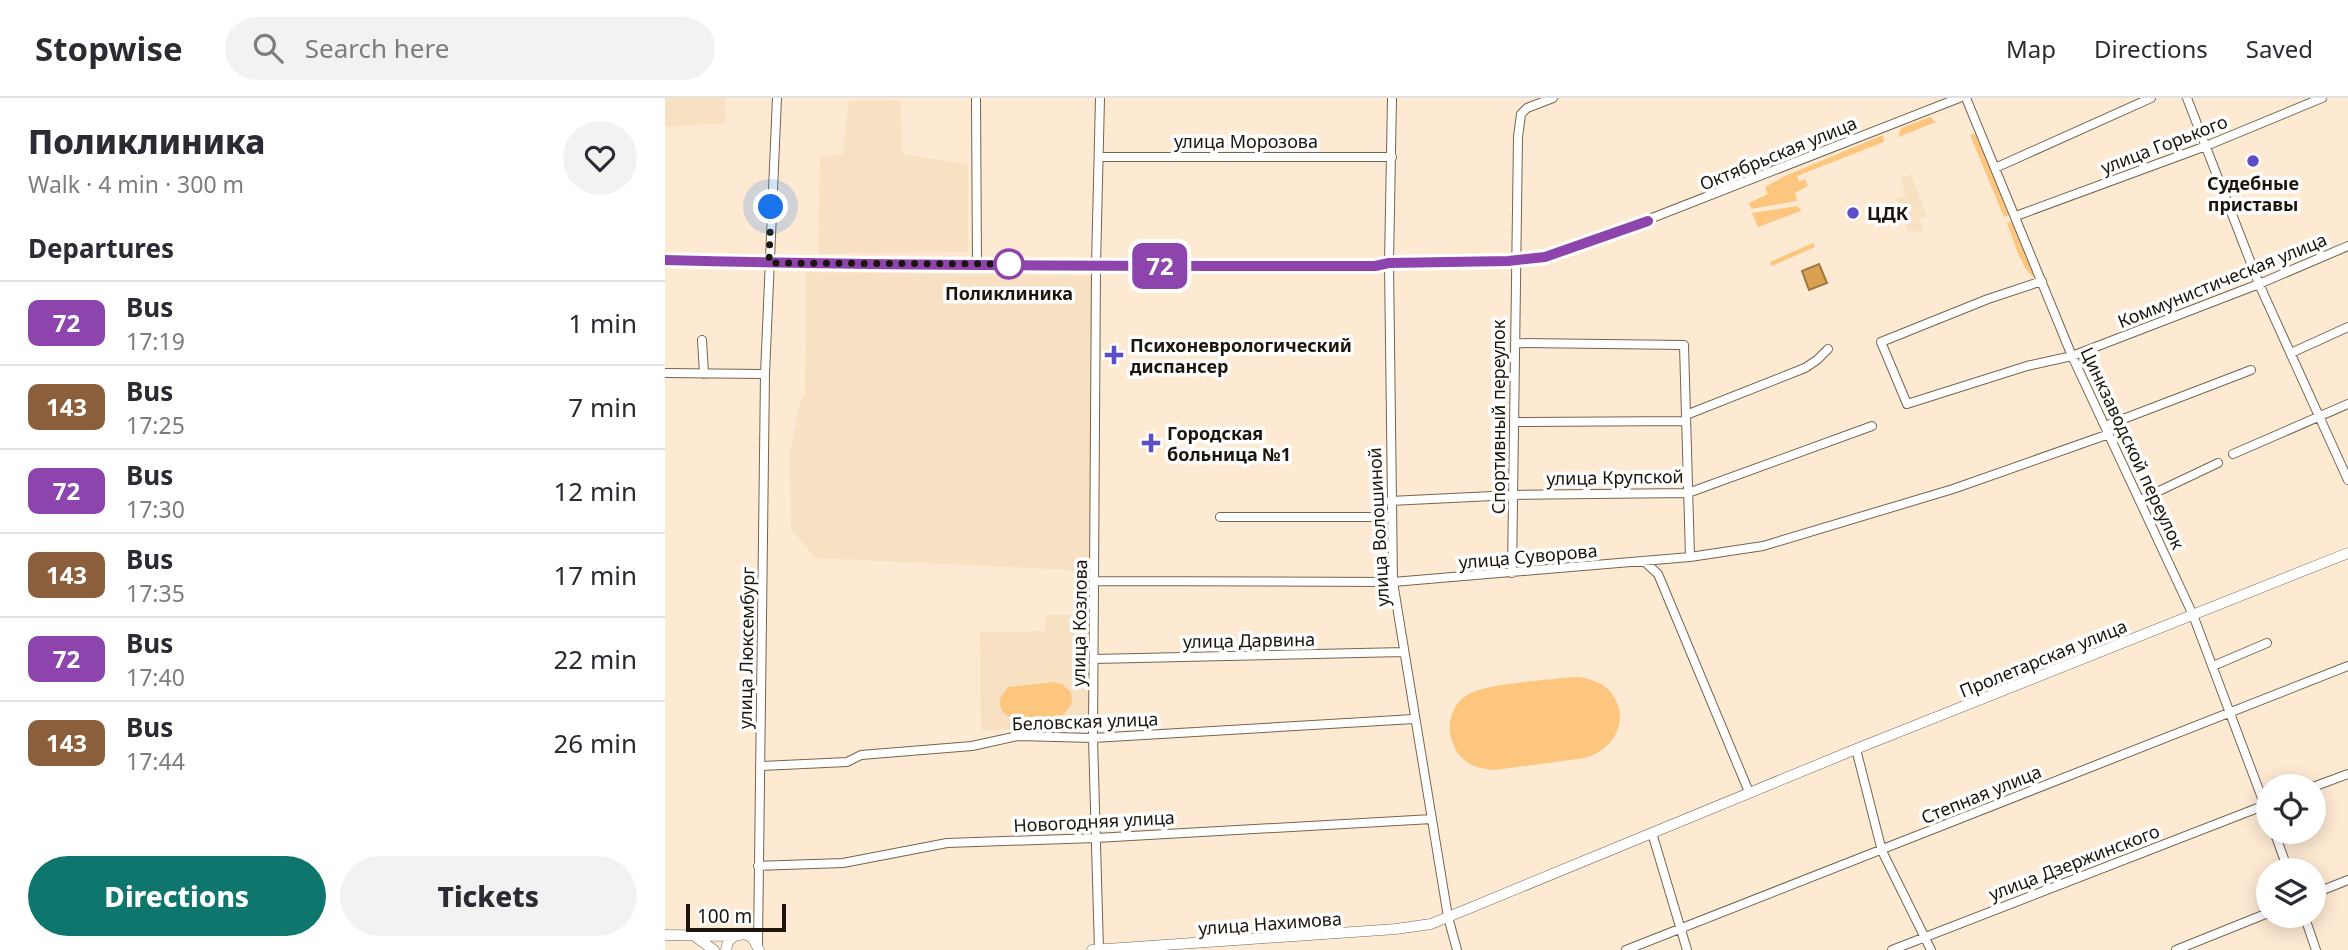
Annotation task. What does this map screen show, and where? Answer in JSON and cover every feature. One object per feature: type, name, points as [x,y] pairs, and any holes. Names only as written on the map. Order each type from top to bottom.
[{"type":"main road","name":"Пролетарская улица","points":[[1448,918],[1461,910],[1749,792],[2348,553]]},
{"type":"main road","name":"улица Нахимова","points":[[1092,950],[1395,929],[1431,924],[1448,918]]},
{"type":"main road","points":[[665,935],[739,935],[752,937],[759,947]]},
{"type":"main road","points":[[692,935],[714,950]]},
{"type":"main road","points":[[726,950],[728,942],[739,935]]},
{"type":"street","name":"улица Люксембург","points":[[759,947],[765,374],[776,98]]},
{"type":"street","points":[[976,98],[978,264]]},
{"type":"street","points":[[1100,98],[1100,157]]},
{"type":"street","name":"улица Волошиной","points":[[1392,98],[1389,263],[1392,582],[1448,918],[1457,950]]},
{"type":"street","name":"Спортивный переулок","points":[[1512,573],[1514,261],[1518,144],[1521,114],[1527,108],[1553,98]]},
{"type":"street","name":"Октябрьская улица","points":[[665,260],[769,263],[1375,266],[1389,263],[1514,261],[1545,257],[1648,221],[1959,98]]},
{"type":"street","name":"Цинкзаводской переулок","points":[[1966,98],[2072,356],[2193,615],[2256,779]]},
{"type":"street","points":[[1995,168],[2151,98]]},
{"type":"street","points":[[2187,98],[2259,284],[2348,480]]},
{"type":"street","name":"улица Горького","points":[[2016,216],[2206,146],[2322,98]]},
{"type":"street","name":"улица Морозова","points":[[1100,157],[1392,157]]},
{"type":"street","name":"улица Козлова","points":[[1099,950],[1093,738],[1096,265],[1100,157]]},
{"type":"street","name":"Коммунистическая улица","points":[[2042,281],[1881,342],[1907,404],[2028,366],[2072,356],[2259,284],[2348,246]]},
{"type":"street","points":[[2291,353],[2348,327]]},
{"type":"street","points":[[702,340],[704,374]]},
{"type":"street","points":[[1515,343],[1684,345],[1690,557]]},
{"type":"street","points":[[1515,422],[1686,418],[1805,368],[1828,349]]},
{"type":"street","name":"улица Суворова","points":[[1095,581],[1392,582],[1671,559],[1763,546],[1954,489],[2107,430],[2251,370]]},
{"type":"street","points":[[665,373],[765,374]]},
{"type":"street","points":[[2232,454],[2348,404]]},
{"type":"street","name":"улица Крупской","points":[[1390,501],[1513,495],[1688,493],[1872,426]]},
{"type":"street","points":[[2140,500],[2218,463]]},
{"type":"street","points":[[1220,517],[1391,517]]},
{"type":"street","points":[[1658,574],[1671,559]]},
{"type":"street","points":[[1644,561],[1658,574],[1749,792]]},
{"type":"street","points":[[2213,666],[2267,643]]},
{"type":"street","name":"улица Дарвина","points":[[1094,659],[1404,652]]},
{"type":"street","name":"Степная улица","points":[[1626,950],[2348,666]]},
{"type":"street","name":"Беловская улица","points":[[760,766],[847,762],[861,755],[972,746],[1018,736],[1093,738],[1414,719]]},
{"type":"street","points":[[1856,749],[1882,851],[1931,950]]},
{"type":"street","points":[[2326,782],[2348,774]]},
{"type":"street","name":"улица Дзержинского","points":[[1892,950],[2256,812]]},
{"type":"street","name":"Новогодняя улица","points":[[758,866],[843,863],[947,843],[1096,838],[1432,819]]},
{"type":"street","points":[[1652,833],[1687,950]]},
{"type":"street","points":[[2326,889],[2348,880]]},
{"type":"street","points":[[2175,950],[2256,918]]},
{"type":"street","points":[[739,935],[759,923]]},
{"type":"street","points":[[2308,928],[2316,950]]},
{"type":"shaded area","points":[[665,98],[725,98],[726,123],[665,127]]},
{"type":"shaded area","points":[[901,100],[902,154],[968,164],[968,252],[818,254],[820,156],[843,154],[849,101]]},
{"type":"shaded area","points":[[1930,117],[1936,122],[1898,137],[1901,128]]},
{"type":"shaded area","points":[[1883,135],[1884,142],[1797,176],[1799,182],[1805,179],[1808,186],[1795,193],[1797,201],[1751,209],[1749,203],[1768,194],[1765,187]]},
{"type":"shaded area","points":[[1970,135],[1978,135],[2009,211],[2008,216],[2004,217]]},
{"type":"shaded area","points":[[1911,174],[1927,216],[1919,219],[1923,230],[1915,233],[1914,229],[1908,231],[1905,222],[1910,220],[1907,212],[1913,210],[1912,207],[1901,211],[1896,199],[1906,195],[1900,179]]},
{"type":"shaded area","points":[[1798,206],[1801,211],[1758,227],[1752,213]]},
{"type":"shaded area","points":[[2007,223],[2014,223],[2037,280],[2019,254]]},
{"type":"shaded area","points":[[1813,243],[1815,247],[1772,266],[1770,262]]},
{"type":"shaded area","points":[[1819,264],[1827,283],[1809,290],[1802,271]]},
{"type":"shaded area","points":[[806,272],[1093,276],[1090,571],[815,558],[791,529],[790,452],[801,399],[805,393]]},
{"type":"shaded area","points":[[1045,615],[1089,615],[1091,728],[981,730],[980,632],[1045,631]]},
{"type":"shaded area","points":[[1574,677],[1592,680],[1606,688],[1615,699],[1620,712],[1619,726],[1613,739],[1602,750],[1585,758],[1495,770],[1471,765],[1458,753],[1450,734],[1451,719],[1456,706],[1467,695],[1503,685]]},
{"type":"shaded area","points":[[1054,682],[1062,684],[1071,692],[1072,704],[1062,716],[1033,721],[1013,719],[1001,708],[1000,698],[1008,687]]},
{"type":"bus line","name":"72","points":[[665,260],[1205,267],[1375,266],[1389,263],[1508,261],[1545,257],[1648,221]]},
{"type":"place","name":"Судебные приставы","points":[[2253,161]]},
{"type":"place","name":"ЦДК","points":[[1853,213]]},
{"type":"place","name":"Поликлиника","points":[[1009,264]]},
{"type":"place","name":"Психоневрологический диспансер","points":[[1114,355]]},
{"type":"place","name":"Городская больница №1","points":[[1151,443]]},
{"type":"route","points":[[771,207],[769,263],[1009,264]]}]
